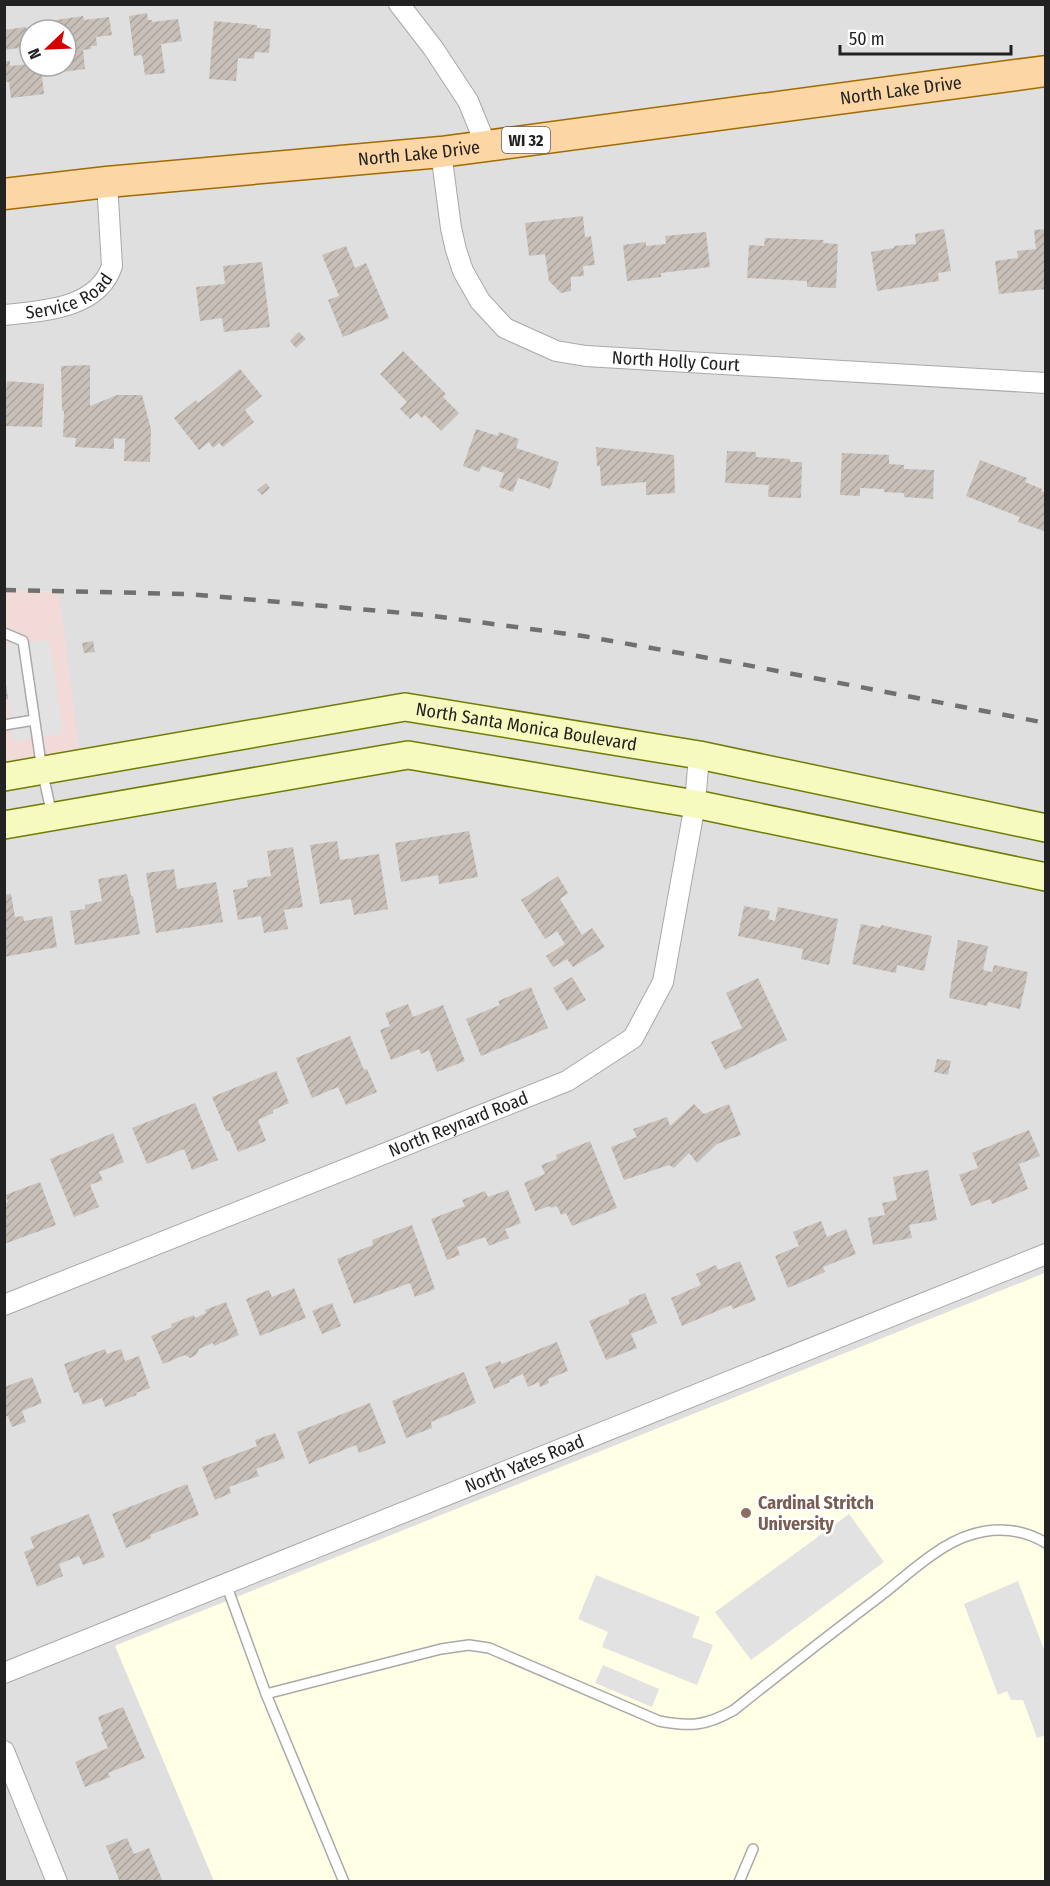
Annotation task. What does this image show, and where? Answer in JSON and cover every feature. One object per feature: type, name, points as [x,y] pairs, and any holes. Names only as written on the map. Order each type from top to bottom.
[{"type":"main road","name":"North Lake Drive","points":[[4,194],[107,182],[441,152],[1046,71]]},
{"type":"street","points":[[399,4],[433,48],[468,100],[486,146]]},
{"type":"street","name":"North Holly Court","points":[[441,152],[456,250],[463,271],[480,302],[505,328],[556,351],[586,356],[1046,383]]},
{"type":"street","name":"Service Road","points":[[4,315],[79,301],[98,290],[108,278],[112,266],[107,182]]},
{"type":"street","name":"North Santa Monica Boulevard","points":[[4,777],[405,707],[699,755],[1046,828]]},
{"type":"street","points":[[4,825],[408,755],[695,804],[1046,877]]},
{"type":"street","name":"North Reynard Road","points":[[4,1305],[567,1081],[633,1038],[663,982],[695,804],[699,755]]},
{"type":"street","name":"North Yates Road","points":[[4,1673],[1046,1254]]},
{"type":"street","points":[[4,1751],[57,1881]]},
{"type":"lane","points":[[4,633],[22,641],[42,770],[53,816]]},
{"type":"lane","points":[[4,725],[34,720]]},
{"type":"lane","points":[[266,1694],[441,1649],[469,1645],[489,1648],[659,1721],[675,1724],[703,1724],[734,1710],[954,1541],[970,1535],[1002,1529],[1024,1533],[1046,1543]]},
{"type":"lane","points":[[226,1584],[266,1694],[344,1881]]},
{"type":"lane","points":[[739,1881],[753,1850]]},
{"type":"shaded area","points":[[5,5],[1045,5],[1045,1273],[116,1645],[214,1881],[5,1881],[5,777],[59,592],[5,590]]},
{"type":"shaded area","points":[[5,590],[59,592],[81,764],[5,777]]},
{"type":"shaded area","points":[[49,640],[63,733],[13,742],[5,678],[4,645]]},
{"type":"shaded area","name":"Cardinal Stritch University","points":[[1045,1273],[1045,1881],[214,1881],[115,1646]]},
{"type":"shaded area","points":[[849,1514],[884,1562],[751,1660],[715,1612]]},
{"type":"shaded area","points":[[596,1575],[700,1617],[692,1637],[713,1645],[697,1685],[602,1647],[608,1632],[578,1619]]},
{"type":"shaded area","points":[[1018,1581],[1045,1652],[1045,1735],[1037,1738],[1023,1700],[1011,1700],[1007,1691],[998,1695],[964,1604]]},
{"type":"shaded area","points":[[603,1665],[659,1689],[652,1707],[595,1683]]},
{"type":"building","points":[[147,13],[148,20],[152,22],[178,19],[182,41],[161,44],[165,73],[145,75],[142,55],[134,56],[129,16]]},
{"type":"building","points":[[83,16],[84,20],[109,17],[112,35],[96,37],[97,46],[83,50],[85,69],[78,70],[78,18],[70,18]]},
{"type":"building","points":[[214,21],[257,25],[257,28],[271,29],[269,53],[255,52],[254,59],[238,58],[236,81],[209,79]]},
{"type":"building","points":[[18,28],[18,48],[4,50],[4,30]]},
{"type":"building","points":[[4,61],[10,61],[10,66],[18,65],[18,78],[42,78],[44,94],[11,98],[9,82],[4,82]]},
{"type":"building","points":[[583,216],[585,237],[591,236],[595,265],[583,266],[584,276],[571,277],[571,291],[561,293],[549,281],[545,254],[529,256],[525,223]]},
{"type":"building","points":[[944,229],[951,271],[938,273],[939,281],[877,291],[871,252],[894,248],[894,246],[916,244],[915,234]]},
{"type":"building","points":[[1046,229],[1046,289],[999,294],[995,261],[1018,258],[1017,251],[1036,249],[1034,230]]},
{"type":"building","points":[[706,232],[710,267],[661,273],[661,277],[627,281],[623,245],[646,242],[646,246],[666,244],[665,236]]},
{"type":"building","points":[[765,238],[824,240],[823,243],[838,244],[836,288],[807,287],[807,281],[747,278],[749,245],[764,246]]},
{"type":"building","points":[[346,246],[355,268],[366,263],[389,318],[343,337],[328,300],[339,296],[322,255]]},
{"type":"building","points":[[262,262],[270,327],[224,332],[222,318],[200,321],[196,287],[225,284],[223,266]]},
{"type":"building","points":[[299,332],[306,339],[296,348],[290,341]]},
{"type":"building","points":[[403,351],[446,394],[443,397],[459,413],[441,431],[425,415],[422,418],[417,413],[410,419],[400,409],[407,402],[380,374]]},
{"type":"building","points":[[90,365],[90,406],[117,395],[142,395],[151,429],[150,462],[124,461],[125,439],[114,438],[114,449],[75,447],[76,438],[63,437],[61,366]]},
{"type":"building","points":[[240,369],[262,396],[245,410],[254,422],[223,447],[219,443],[213,448],[209,442],[199,450],[174,418],[196,400],[198,403]]},
{"type":"building","points":[[7,381],[44,384],[42,427],[4,426],[4,391],[6,391]]},
{"type":"building","points":[[476,429],[498,436],[499,432],[519,439],[516,448],[559,462],[550,489],[518,478],[513,492],[499,487],[504,473],[482,466],[479,472],[463,466]]},
{"type":"building","points":[[596,447],[674,455],[675,493],[646,495],[646,482],[601,486]]},
{"type":"building","points":[[727,451],[756,452],[756,457],[802,462],[801,498],[768,497],[769,485],[725,483]]},
{"type":"building","points":[[842,453],[889,455],[889,464],[904,465],[904,469],[934,470],[933,499],[904,497],[904,493],[884,492],[884,489],[860,488],[860,496],[840,495]]},
{"type":"building","points":[[980,460],[1027,478],[1025,482],[1046,493],[1044,531],[1018,522],[1020,517],[966,496]]},
{"type":"building","points":[[266,483],[270,488],[262,495],[257,490]]},
{"type":"building","points":[[93,641],[95,652],[84,653],[82,643]]},
{"type":"building","points":[[6,684],[8,699],[4,700],[4,685]]},
{"type":"building","points":[[469,831],[478,877],[439,884],[438,875],[401,882],[395,843]]},
{"type":"building","points":[[337,841],[340,860],[379,854],[388,909],[354,915],[351,899],[320,904],[310,845]]},
{"type":"building","points":[[293,847],[303,907],[284,910],[288,929],[264,933],[261,916],[238,920],[233,890],[248,887],[247,880],[271,876],[267,851]]},
{"type":"building","points":[[174,869],[177,889],[216,882],[223,922],[156,933],[146,873]]},
{"type":"building","points":[[127,874],[140,934],[75,945],[70,911],[85,909],[85,905],[102,901],[98,879]]},
{"type":"building","points":[[558,876],[568,893],[560,899],[582,935],[592,928],[605,947],[573,967],[567,959],[553,967],[546,956],[565,944],[557,931],[545,939],[521,900]]},
{"type":"building","points":[[11,894],[15,917],[23,916],[24,921],[52,916],[57,947],[4,957],[4,895]]},
{"type":"building","points":[[744,906],[770,911],[768,919],[775,921],[778,907],[838,919],[829,965],[801,959],[803,949],[738,936]]},
{"type":"building","points":[[861,924],[880,928],[881,925],[932,936],[924,971],[897,965],[896,973],[852,964]]},
{"type":"building","points":[[958,940],[988,946],[983,970],[992,972],[994,965],[1028,972],[1020,1009],[988,1002],[987,1006],[949,998]]},
{"type":"building","points":[[572,977],[586,1000],[567,1011],[553,988]]},
{"type":"building","points":[[758,978],[787,1040],[725,1070],[711,1042],[742,1028],[726,993]]},
{"type":"building","points":[[531,987],[548,1028],[481,1056],[466,1019],[500,1005],[498,1001]]},
{"type":"building","points":[[408,1004],[413,1017],[443,1005],[465,1061],[437,1072],[429,1050],[421,1054],[419,1049],[391,1060],[380,1030],[390,1026],[385,1013]]},
{"type":"building","points":[[350,1036],[364,1070],[367,1069],[377,1092],[346,1105],[338,1087],[312,1098],[296,1058]]},
{"type":"building","points":[[937,1059],[951,1061],[948,1075],[934,1072]]},
{"type":"building","points":[[276,1071],[289,1103],[258,1120],[266,1141],[238,1152],[229,1131],[226,1131],[212,1097]]},
{"type":"building","points":[[195,1103],[218,1160],[192,1170],[184,1149],[147,1164],[132,1128]]},
{"type":"building","points":[[694,1104],[704,1114],[729,1104],[741,1135],[717,1144],[697,1163],[689,1153],[674,1168],[669,1165],[624,1180],[611,1147],[637,1137],[633,1129],[667,1117],[670,1126]]},
{"type":"building","points":[[1029,1130],[1040,1156],[1019,1164],[1028,1189],[992,1204],[990,1199],[971,1206],[959,1175],[978,1168],[972,1153]]},
{"type":"building","points":[[113,1133],[124,1162],[99,1172],[103,1180],[90,1185],[99,1207],[74,1217],[50,1159]]},
{"type":"building","points":[[590,1141],[617,1208],[572,1226],[566,1213],[561,1215],[557,1206],[535,1211],[524,1183],[545,1174],[541,1165],[557,1159],[556,1155]]},
{"type":"building","points":[[928,1170],[937,1220],[909,1225],[912,1238],[873,1245],[868,1218],[885,1215],[882,1203],[897,1200],[893,1177]]},
{"type":"building","points":[[40,1182],[56,1225],[4,1244],[4,1204],[8,1202],[5,1195]]},
{"type":"building","points":[[508,1190],[521,1223],[505,1229],[509,1238],[489,1246],[485,1237],[457,1247],[460,1255],[447,1260],[431,1219],[465,1206],[462,1200],[485,1191],[488,1197]]},
{"type":"building","points":[[821,1221],[827,1237],[846,1229],[856,1254],[823,1267],[825,1272],[788,1288],[775,1256],[799,1246],[793,1232]]},
{"type":"building","points":[[412,1225],[435,1289],[415,1297],[410,1283],[354,1304],[337,1259],[373,1245],[372,1240]]},
{"type":"building","points":[[740,1261],[756,1300],[733,1309],[731,1305],[682,1326],[671,1298],[701,1285],[696,1274],[716,1265],[718,1270]]},
{"type":"building","points":[[294,1288],[306,1318],[260,1336],[246,1299],[269,1290],[272,1297]]},
{"type":"building","points":[[645,1293],[657,1323],[631,1334],[637,1348],[606,1360],[589,1321],[629,1304],[629,1299]]},
{"type":"building","points":[[226,1302],[239,1335],[214,1346],[213,1343],[199,1349],[196,1355],[190,1358],[185,1355],[163,1364],[151,1336],[172,1327],[171,1324],[194,1315],[195,1318],[206,1313],[205,1310]]},
{"type":"building","points":[[332,1303],[341,1326],[322,1334],[312,1311]]},
{"type":"building","points":[[557,1342],[568,1371],[548,1379],[549,1383],[540,1387],[539,1382],[528,1387],[523,1374],[494,1389],[485,1367],[500,1361],[502,1364]]},
{"type":"building","points":[[105,1349],[107,1354],[121,1349],[125,1361],[139,1356],[150,1388],[105,1407],[102,1398],[83,1405],[78,1392],[74,1393],[64,1364]]},
{"type":"building","points":[[464,1372],[476,1403],[431,1422],[432,1428],[406,1438],[392,1401]]},
{"type":"building","points":[[32,1377],[42,1403],[22,1411],[26,1422],[12,1427],[8,1416],[4,1417],[4,1387]]},
{"type":"building","points":[[370,1403],[386,1443],[359,1453],[356,1445],[309,1464],[297,1432]]},
{"type":"building","points":[[275,1433],[285,1458],[256,1469],[259,1476],[229,1487],[231,1493],[215,1500],[202,1467],[257,1446],[255,1440]]},
{"type":"building","points":[[187,1484],[199,1515],[150,1535],[151,1538],[126,1548],[112,1514]]},
{"type":"building","points":[[89,1514],[105,1557],[83,1565],[79,1556],[59,1564],[63,1576],[37,1587],[24,1552],[34,1548],[30,1537]]},
{"type":"building","points":[[123,1707],[145,1758],[108,1773],[110,1777],[85,1787],[75,1762],[108,1748],[98,1717]]},
{"type":"building","points":[[127,1838],[134,1854],[149,1848],[163,1882],[120,1882],[106,1846]]},
{"type":"railway","points":[[4,590],[188,594],[426,615],[583,636],[1046,723]]},
{"type":"place","name":"Cardinal Stritch University","points":[[746,1513]]}]
